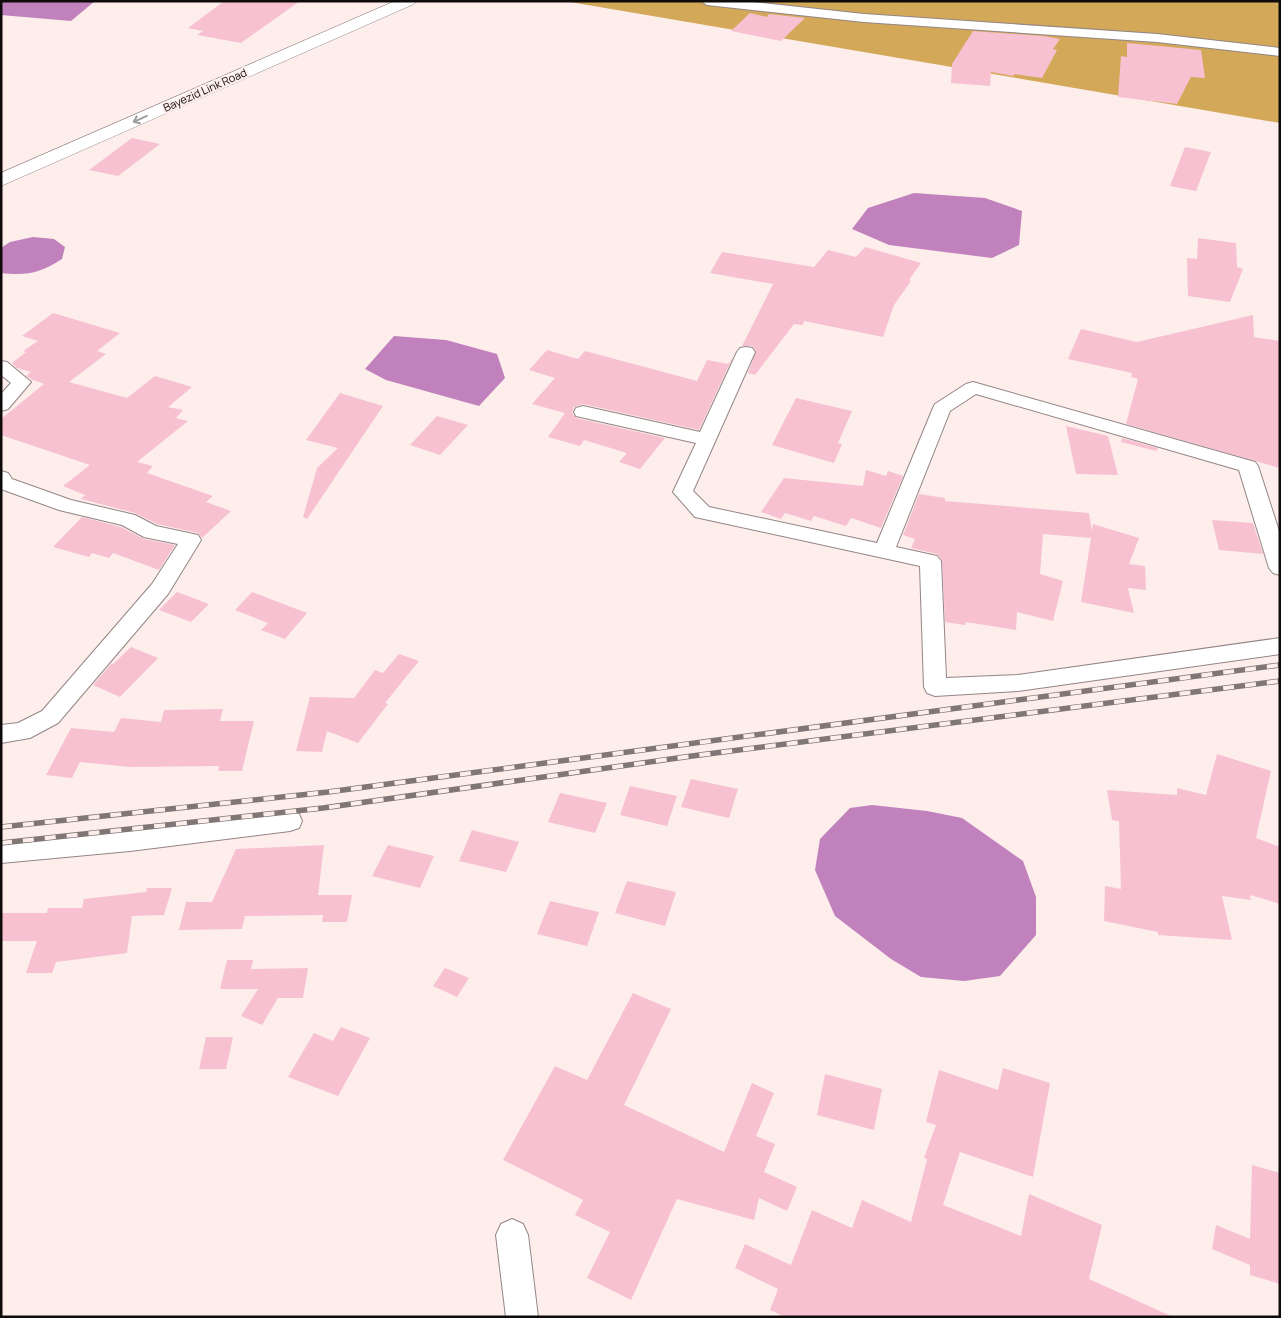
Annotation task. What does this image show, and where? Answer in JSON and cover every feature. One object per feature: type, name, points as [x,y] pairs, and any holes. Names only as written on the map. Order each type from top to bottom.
[{"type":"main road","name":"Bayezid Link Road","points":[[1,166],[382,1]]},
{"type":"main road","name":"Bayezid Link Road","points":[[1,180],[409,1]]},
{"type":"street","points":[[707,1],[864,18],[1148,38],[1280,52]]},
{"type":"street","points":[[746,352],[683,492],[702,512],[930,561],[935,687],[1018,683],[1280,646]]},
{"type":"street","points":[[1,366],[22,382],[1,405]]},
{"type":"street","points":[[884,551],[942,408],[973,388],[1248,466],[1280,568]]},
{"type":"street","points":[[583,412],[706,440]]},
{"type":"street","points":[[1,477],[4,483],[66,505],[128,520],[151,532],[191,540],[160,589],[50,717],[22,732],[1,734]]},
{"type":"street","points":[[1,853],[130,841],[290,821]]},
{"type":"street","points":[[512,1234],[522,1317]]},
{"type":"shaded area","points":[[1,1],[95,1],[71,21],[1,15]]},
{"type":"shaded area","points":[[564,1],[1280,1],[1280,123]]},
{"type":"shaded area","points":[[914,193],[985,198],[1022,211],[1019,245],[992,258],[889,245],[852,229],[868,208]]},
{"type":"shaded area","points":[[33,237],[54,239],[65,247],[62,259],[47,268],[26,274],[1,273],[1,248],[10,242]]},
{"type":"shaded area","points":[[394,336],[446,340],[497,354],[505,378],[479,406],[386,380],[365,369]]},
{"type":"shaded area","points":[[872,805],[927,811],[962,818],[1023,861],[1036,897],[1036,935],[1000,976],[964,981],[921,977],[891,959],[835,916],[815,870],[820,839],[850,808]]},
{"type":"building","points":[[224,1],[300,1],[241,43],[197,35],[203,31],[188,28]]},
{"type":"building","points":[[750,13],[767,17],[769,14],[805,18],[781,41],[731,31]]},
{"type":"building","points":[[973,31],[1044,36],[1060,39],[1053,49],[1057,50],[1042,78],[991,72],[990,86],[951,83],[952,64]]},
{"type":"building","points":[[1127,43],[1201,50],[1205,78],[1191,77],[1177,104],[1118,97],[1121,56],[1127,57]]},
{"type":"building","points":[[132,138],[160,144],[118,176],[89,170]]},
{"type":"building","points":[[1185,147],[1211,152],[1196,191],[1170,186]]},
{"type":"building","points":[[1198,238],[1236,243],[1237,267],[1243,269],[1230,302],[1188,296],[1187,258],[1197,259]]},
{"type":"building","points":[[865,247],[921,263],[894,305],[883,337],[804,321],[803,325],[794,324],[755,375],[748,373],[756,351],[752,346],[742,346],[773,284],[710,273],[722,252],[814,267],[828,250],[856,257]]},
{"type":"building","points":[[53,313],[120,333],[97,351],[106,354],[69,382],[127,398],[155,376],[192,387],[168,407],[183,410],[176,418],[188,421],[137,462],[153,466],[147,473],[213,496],[206,502],[231,511],[202,538],[198,533],[157,524],[135,513],[81,499],[85,495],[63,486],[90,465],[1,435],[1,419],[44,384],[26,376],[31,372],[17,368],[12,363],[26,352],[23,351],[38,341],[22,336]]},
{"type":"building","points":[[1253,315],[1254,337],[1280,341],[1280,468],[1126,424],[1138,379],[1131,377],[1132,373],[1068,359],[1081,329],[1137,342]]},
{"type":"building","points":[[547,350],[578,359],[585,351],[697,381],[707,360],[728,364],[732,359],[699,430],[583,404],[574,407],[572,413],[576,418],[665,438],[640,469],[619,462],[627,453],[584,440],[580,446],[548,437],[565,413],[532,404],[555,378],[529,370]]},
{"type":"building","points":[[340,393],[383,406],[307,519],[303,517],[317,468],[338,448],[306,440]]},
{"type":"building","points":[[796,398],[852,411],[838,443],[842,444],[834,463],[772,445]]},
{"type":"building","points":[[437,416],[468,425],[440,455],[410,445]]},
{"type":"building","points":[[1066,426],[1108,436],[1118,475],[1076,474]]},
{"type":"building","points":[[1122,438],[1158,448],[1156,451],[1121,442]]},
{"type":"building","points":[[866,470],[886,476],[888,471],[903,476],[881,528],[851,518],[846,526],[814,516],[811,521],[785,513],[781,519],[761,512],[784,478],[863,486]]},
{"type":"building","points":[[919,494],[945,498],[945,501],[1089,513],[1092,531],[1093,524],[1139,538],[1129,564],[1145,566],[1146,590],[1128,588],[1134,613],[1081,602],[1091,538],[1043,534],[1040,574],[1063,581],[1053,621],[1017,612],[1016,630],[966,622],[965,625],[945,622],[942,560],[937,554],[911,548],[915,539],[903,535]]},
{"type":"building","points":[[82,517],[121,527],[144,539],[175,545],[159,570],[113,553],[109,558],[92,553],[89,557],[53,547]]},
{"type":"building","points":[[1212,520],[1253,523],[1263,554],[1219,550]]},
{"type":"building","points":[[177,592],[209,604],[191,622],[159,610]]},
{"type":"building","points":[[252,592],[307,613],[285,639],[261,630],[268,623],[235,610]]},
{"type":"building","points":[[131,647],[158,658],[120,697],[93,685],[111,664]]},
{"type":"building","points":[[399,654],[419,661],[385,703],[388,704],[358,743],[327,731],[322,752],[296,751],[310,697],[354,698],[375,670],[383,673]]},
{"type":"building","points":[[223,709],[220,721],[254,721],[242,771],[218,771],[219,766],[130,767],[80,762],[72,778],[46,775],[71,728],[114,732],[121,718],[161,722],[164,710]]},
{"type":"building","points":[[1217,754],[1271,771],[1256,838],[1280,847],[1280,904],[1250,895],[1251,900],[1222,896],[1232,940],[1158,935],[1158,932],[1104,921],[1105,886],[1121,889],[1119,821],[1112,820],[1107,790],[1177,795],[1177,788],[1206,795]]},
{"type":"building","points":[[691,779],[738,789],[729,818],[681,807]]},
{"type":"building","points":[[630,786],[677,796],[667,826],[620,815]]},
{"type":"building","points":[[560,793],[607,803],[595,833],[548,822]]},
{"type":"building","points":[[472,830],[519,842],[506,872],[459,861]]},
{"type":"building","points":[[324,845],[318,895],[352,895],[347,922],[322,922],[323,915],[245,916],[242,929],[179,930],[186,902],[212,902],[236,849]]},
{"type":"building","points":[[388,845],[434,856],[420,888],[372,876]]},
{"type":"building","points":[[627,881],[676,892],[665,926],[615,913]]},
{"type":"building","points":[[147,888],[172,888],[164,915],[132,916],[127,953],[56,962],[52,973],[26,973],[37,941],[1,941],[1,913],[47,913],[48,908],[82,908],[84,899],[146,892]]},
{"type":"building","points":[[550,901],[599,912],[587,946],[537,934]]},
{"type":"building","points":[[227,960],[253,960],[251,969],[308,968],[303,998],[278,998],[262,1025],[241,1016],[258,989],[220,989]]},
{"type":"building","points":[[445,968],[469,978],[457,997],[433,986]]},
{"type":"building","points":[[633,993],[671,1009],[624,1105],[724,1152],[752,1083],[774,1093],[756,1136],[775,1144],[764,1172],[797,1187],[787,1211],[759,1198],[754,1220],[677,1199],[631,1300],[587,1278],[610,1232],[575,1215],[583,1200],[503,1160],[555,1066],[587,1080]]},
{"type":"building","points":[[341,1027],[370,1038],[338,1096],[288,1077],[314,1033],[333,1041]]},
{"type":"building","points":[[206,1037],[233,1037],[226,1069],[199,1069]]},
{"type":"building","points":[[1003,1068],[1050,1083],[1033,1177],[960,1152],[943,1205],[1021,1236],[1029,1194],[1102,1225],[1089,1279],[1173,1317],[785,1317],[770,1310],[778,1289],[735,1268],[745,1244],[791,1265],[812,1210],[852,1228],[862,1200],[911,1222],[927,1159],[924,1158],[936,1125],[926,1122],[939,1070],[998,1090]]},
{"type":"building","points":[[825,1074],[882,1089],[874,1130],[817,1115]]},
{"type":"building","points":[[1252,1165],[1280,1173],[1280,1284],[1250,1275],[1250,1265],[1212,1249],[1216,1225],[1250,1239]]},
{"type":"railway","points":[[1,827],[328,792],[1280,665]]},
{"type":"railway","points":[[1,843],[323,808],[692,756],[1280,681]]}]
